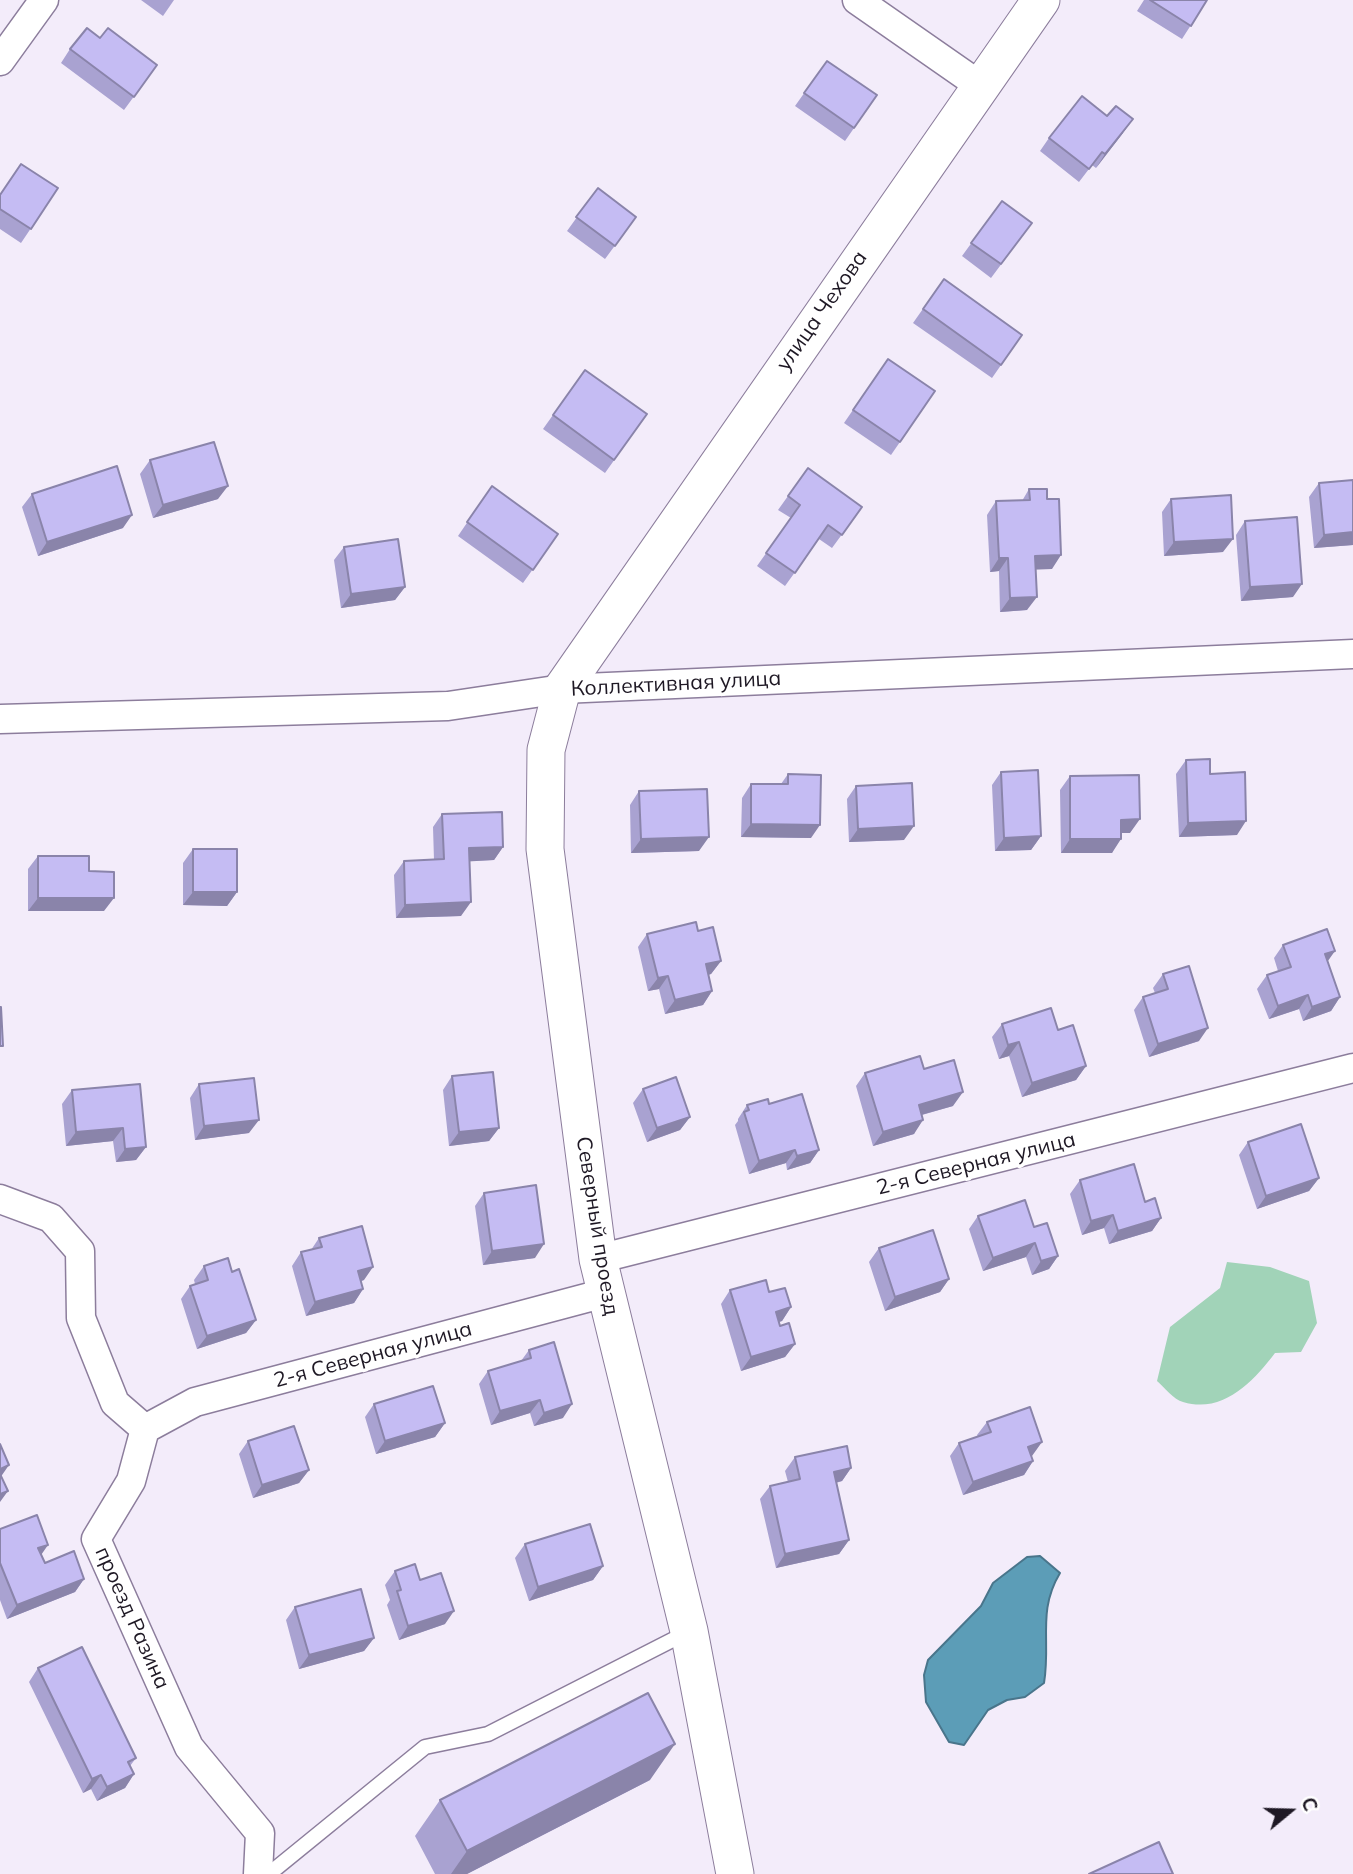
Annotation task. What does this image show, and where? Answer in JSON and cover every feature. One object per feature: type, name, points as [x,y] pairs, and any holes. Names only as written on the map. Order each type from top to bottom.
[{"type":"street","points":[[0,61],[44,0]]},
{"type":"street","points":[[857,0],[979,85]]},
{"type":"street","name":"улица Чехова","points":[[606,623],[979,85],[1041,0]]},
{"type":"street","name":"Северный проезд","points":[[606,623],[562,689],[546,750],[545,849],[602,1276],[689,1631],[735,1874]]},
{"type":"street","name":"Коллективная улица","points":[[0,719],[448,706],[562,689],[1353,654]]},
{"type":"street","name":"2-я Северная улица","points":[[145,1429],[195,1402],[602,1276],[1353,1068]]},
{"type":"street","points":[[0,1199],[51,1218],[80,1251],[81,1318],[115,1404],[145,1429]]},
{"type":"street","name":"проезд Разина","points":[[145,1429],[131,1481],[96,1539],[189,1747],[260,1833],[258,1874]]},
{"type":"lane","points":[[269,1874],[425,1747],[488,1734],[689,1631]]},
{"type":"green space","points":[[1227,1262],[1270,1267],[1309,1281],[1317,1323],[1301,1352],[1275,1353],[1257,1375],[1236,1393],[1211,1403],[1198,1405],[1183,1402],[1157,1381],[1170,1327],[1220,1288]]},
{"type":"water","points":[[1040,1556],[1060,1573],[1049,1600],[1044,1683],[1025,1697],[1007,1700],[988,1710],[964,1745],[949,1742],[926,1702],[924,1675],[928,1660],[981,1606],[993,1583],[1027,1557]]},
{"type":"building","points":[[1150,0],[1207,0],[1191,26]]},
{"type":"building","points":[[87,28],[100,38],[108,28],[157,65],[134,97],[70,49]]},
{"type":"building","points":[[827,61],[877,95],[854,128],[804,93]]},
{"type":"building","points":[[1082,96],[1107,116],[1116,106],[1133,119],[1105,154],[1102,152],[1089,169],[1049,138]]},
{"type":"building","points":[[21,164],[58,188],[31,229],[0,209],[0,195]]},
{"type":"building","points":[[598,188],[636,217],[615,246],[576,217]]},
{"type":"building","points":[[1002,201],[1032,223],[1001,264],[971,243]]},
{"type":"building","points":[[944,279],[1022,335],[1001,365],[923,309]]},
{"type":"building","points":[[888,359],[935,391],[900,442],[853,410]]},
{"type":"building","points":[[585,370],[647,414],[614,460],[553,415]]},
{"type":"building","points":[[214,442],[228,486],[163,505],[150,460]]},
{"type":"building","points":[[117,466],[132,515],[47,542],[32,494]]},
{"type":"building","points":[[808,468],[862,507],[842,535],[828,525],[795,573],[766,553],[800,505],[788,496]]},
{"type":"building","points":[[1353,480],[1353,532],[1324,535],[1319,483]]},
{"type":"building","points":[[492,486],[558,534],[533,570],[467,522]]},
{"type":"building","points":[[1029,489],[1047,489],[1047,499],[1059,499],[1061,555],[1035,556],[1037,597],[1010,598],[1008,558],[999,558],[996,501],[1030,500]]},
{"type":"building","points":[[1231,495],[1233,539],[1174,542],[1171,499]]},
{"type":"building","points":[[1297,517],[1302,584],[1250,587],[1245,521]]},
{"type":"building","points":[[398,539],[405,587],[351,594],[344,547]]},
{"type":"building","points":[[1210,759],[1210,774],[1245,772],[1246,821],[1188,823],[1186,760]]},
{"type":"building","points":[[1038,770],[1041,836],[1004,838],[1001,772]]},
{"type":"building","points":[[788,774],[821,775],[820,825],[751,824],[751,784],[788,784]]},
{"type":"building","points":[[1139,775],[1140,819],[1121,820],[1121,839],[1070,839],[1070,776]]},
{"type":"building","points":[[912,783],[914,826],[858,829],[856,786]]},
{"type":"building","points":[[707,789],[709,837],[641,839],[639,791]]},
{"type":"building","points":[[502,812],[503,847],[469,848],[471,902],[405,905],[404,861],[444,859],[442,814]]},
{"type":"building","points":[[193,849],[237,849],[237,892],[193,892]]},
{"type":"building","points":[[38,856],[89,856],[89,871],[114,872],[114,898],[38,898]]},
{"type":"building","points":[[696,922],[698,931],[713,927],[721,961],[706,964],[712,991],[675,1000],[668,976],[658,978],[647,934]]},
{"type":"building","points":[[1327,929],[1335,951],[1325,954],[1340,997],[1312,1007],[1308,995],[1278,1006],[1267,975],[1291,967],[1283,945]]},
{"type":"building","points":[[1189,966],[1208,1028],[1158,1044],[1143,997],[1168,989],[1163,974]]},
{"type":"building","points":[[1,1007],[3,1046],[0,1046]]},
{"type":"building","points":[[1051,1008],[1058,1030],[1073,1025],[1086,1066],[1032,1083],[1019,1042],[1008,1045],[1002,1024]]},
{"type":"building","points":[[920,1056],[924,1069],[954,1060],[963,1092],[919,1105],[923,1120],[883,1132],[865,1073]]},
{"type":"building","points":[[493,1072],[499,1128],[459,1132],[452,1076]]},
{"type":"building","points":[[676,1077],[690,1117],[657,1128],[643,1089]]},
{"type":"building","points":[[254,1078],[259,1120],[204,1126],[199,1084]]},
{"type":"building","points":[[140,1084],[146,1147],[125,1149],[123,1128],[76,1132],[72,1090]]},
{"type":"building","points":[[802,1094],[819,1150],[797,1156],[795,1150],[759,1161],[744,1112],[749,1110],[747,1105],[768,1099],[769,1104]]},
{"type":"building","points":[[1301,1124],[1319,1178],[1266,1196],[1248,1142]]},
{"type":"building","points":[[1134,1164],[1145,1202],[1155,1198],[1161,1218],[1118,1231],[1113,1215],[1091,1221],[1080,1180]]},
{"type":"building","points":[[536,1185],[544,1244],[492,1251],[484,1193]]},
{"type":"building","points":[[1025,1200],[1034,1227],[1047,1223],[1058,1256],[1041,1261],[1035,1243],[993,1258],[978,1216]]},
{"type":"building","points":[[362,1226],[373,1267],[358,1271],[363,1289],[315,1302],[301,1252],[322,1247],[319,1238]]},
{"type":"building","points":[[933,1230],[949,1279],[895,1297],[879,1248]]},
{"type":"building","points":[[228,1258],[232,1272],[239,1269],[256,1320],[207,1336],[190,1286],[208,1280],[204,1266]]},
{"type":"building","points":[[766,1280],[769,1292],[785,1288],[791,1307],[776,1312],[780,1326],[789,1323],[795,1344],[751,1357],[730,1290]]},
{"type":"building","points":[[554,1342],[572,1404],[544,1413],[540,1400],[500,1411],[488,1371],[531,1358],[529,1350]]},
{"type":"building","points":[[433,1386],[445,1423],[385,1441],[374,1404]]},
{"type":"building","points":[[1030,1407],[1042,1442],[1028,1447],[1033,1461],[973,1482],[959,1443],[991,1432],[987,1422]]},
{"type":"building","points":[[294,1426],[309,1470],[262,1485],[248,1441]]},
{"type":"building","points":[[0,1444],[9,1465],[0,1469]]},
{"type":"building","points":[[847,1446],[851,1468],[834,1472],[849,1540],[785,1554],[770,1486],[800,1479],[795,1457]]},
{"type":"building","points":[[0,1474],[8,1491],[0,1494]]},
{"type":"building","points":[[37,1515],[48,1545],[38,1548],[45,1563],[74,1551],[84,1579],[17,1605],[0,1563],[0,1529]]},
{"type":"building","points":[[590,1524],[603,1566],[538,1587],[525,1544]]},
{"type":"building","points":[[415,1564],[420,1580],[441,1573],[454,1611],[408,1626],[397,1591],[401,1590],[395,1571]]},
{"type":"building","points":[[361,1589],[374,1638],[309,1655],[295,1607]]},
{"type":"building","points":[[82,1647],[136,1758],[128,1762],[134,1774],[107,1787],[101,1775],[92,1779],[38,1668]]},
{"type":"building","points":[[648,1693],[675,1744],[467,1851],[440,1800]]},
{"type":"building","points":[[1159,1842],[1173,1874],[1089,1874]]}]
